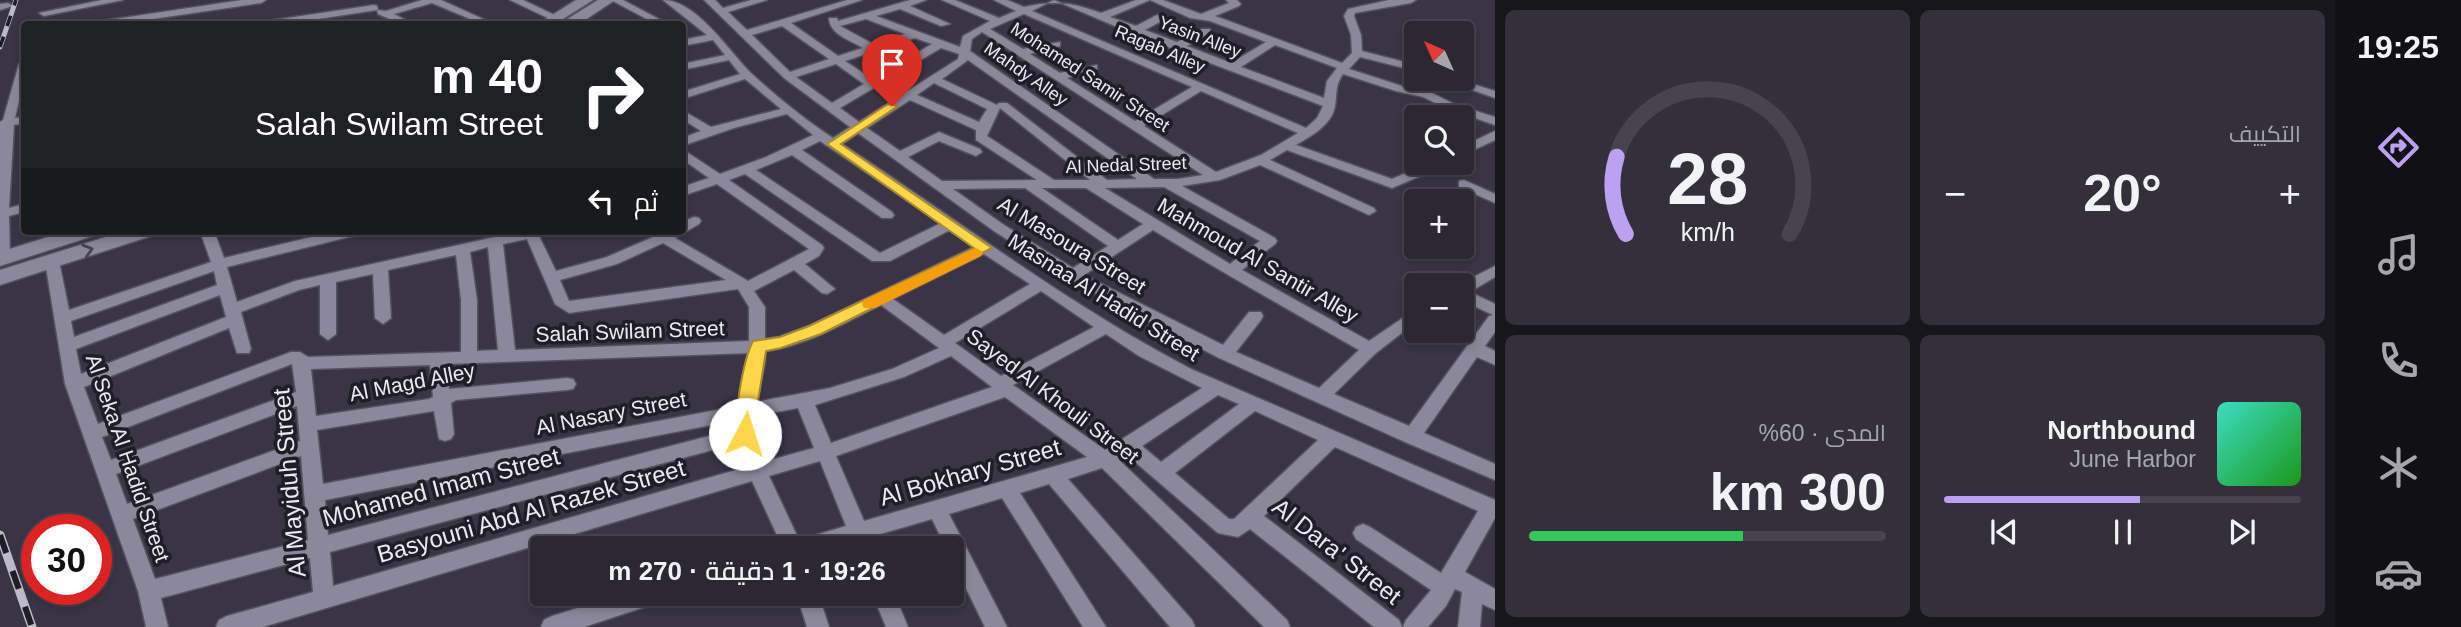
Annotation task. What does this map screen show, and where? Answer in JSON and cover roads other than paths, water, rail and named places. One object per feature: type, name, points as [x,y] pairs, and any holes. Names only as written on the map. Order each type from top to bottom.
[{"type":"main road","points":[[567,21],[586,0]]},
{"type":"main road","points":[[568,21],[608,0]]},
{"type":"main road","points":[[1,265],[79,235]]},
{"type":"main road","points":[[1,265],[52,261],[134,235]]},
{"type":"street","points":[[41,21],[47,0]]},
{"type":"street","points":[[44,13],[118,0]]},
{"type":"street","points":[[122,21],[261,0]]},
{"type":"street","points":[[385,14],[432,0],[482,21]]},
{"type":"street","points":[[515,0],[564,21]]},
{"type":"street","points":[[615,0],[657,21]]},
{"type":"street","name":"Masnaa Al Hadid Street","points":[[668,0],[715,36],[747,75],[827,140],[985,248],[1145,352],[1332,439],[1493,508]]},
{"type":"street","name":"Al Masoura Street","points":[[709,0],[788,76],[1019,242],[1073,275],[1225,354],[1495,472]]},
{"type":"street","points":[[722,11],[762,0]]},
{"type":"street","points":[[746,34],[857,0]]},
{"type":"street","points":[[834,25],[921,0]]},
{"type":"street","points":[[947,0],[998,21]]},
{"type":"street","name":"Ragab Alley","points":[[999,0],[1307,133]]},
{"type":"street","name":"Yasin Alley","points":[[1058,0],[1329,105]]},
{"type":"street","points":[[1100,17],[1145,0]]},
{"type":"street","points":[[1155,0],[1199,18],[1212,18],[1342,68],[1426,94],[1450,106],[1495,121]]},
{"type":"street","points":[[1199,18],[1236,4],[1231,0]]},
{"type":"street","points":[[1404,65],[1357,53],[1349,16],[1351,11],[1366,6],[1411,0]]},
{"type":"street","points":[[686,191],[858,128],[963,60],[967,38],[982,28],[1043,1]]},
{"type":"street","points":[[283,21],[371,4],[401,21]]},
{"type":"street","points":[[901,6],[945,24]]},
{"type":"street","points":[[819,12],[835,21],[834,25]]},
{"type":"street","name":"Mahdy Alley","points":[[867,16],[965,53],[1152,184]]},
{"type":"street","points":[[1135,31],[1161,17]]},
{"type":"street","points":[[784,23],[872,84]]},
{"type":"street","points":[[834,25],[872,48]]},
{"type":"street","name":"Mohamed Samir Street","points":[[982,28],[1215,177]]},
{"type":"street","points":[[1177,47],[1206,31]]},
{"type":"street","points":[[788,76],[915,34]]},
{"type":"street","points":[[686,42],[715,36]]},
{"type":"street","points":[[1231,68],[1274,41]]},
{"type":"street","points":[[832,108],[941,43]]},
{"type":"street","points":[[1021,53],[1056,44]]},
{"type":"street","name":"Al Nedal Street","points":[[941,186],[1168,184],[1215,177],[1262,161],[1307,133],[1326,116],[1329,90],[1342,68],[1357,53]]},
{"type":"street","points":[[686,65],[733,56]]},
{"type":"street","points":[[1058,77],[1093,67]]},
{"type":"street","points":[[686,95],[747,75]]},
{"type":"street","points":[[934,79],[994,108],[979,135],[982,139],[1053,185]]},
{"type":"street","points":[[1135,126],[1202,86]]},
{"type":"street","points":[[1474,88],[1495,95]]},
{"type":"street","points":[[1,265],[5,123],[18,93]]},
{"type":"street","points":[[909,95],[982,128]]},
{"type":"street","name":"Mahmoud Al Santir Alley","points":[[1003,105],[1096,184],[1153,224],[1230,271],[1370,348]]},
{"type":"street","points":[[686,141],[790,110]]},
{"type":"street","points":[[686,116],[710,132]]},
{"type":"street","points":[[5,123],[21,120]]},
{"type":"street","points":[[1474,146],[1495,135]]},
{"type":"street","points":[[899,157],[939,136],[976,152]]},
{"type":"street","points":[[1287,146],[1392,184],[1412,175]]},
{"type":"street","points":[[793,150],[887,215]]},
{"type":"street","points":[[537,235],[564,305],[572,308],[745,286],[814,253],[817,248],[686,156]]},
{"type":"street","points":[[1262,161],[1369,211]]},
{"type":"street","points":[[746,169],[877,258],[885,258],[950,224]]},
{"type":"street","points":[[1168,184],[1269,241],[1230,271]]},
{"type":"street","points":[[1464,184],[1495,199]]},
{"type":"street","points":[[1029,185],[1118,246]]},
{"type":"street","points":[[1,214],[21,209]]},
{"type":"street","points":[[1073,275],[1153,224]]},
{"type":"street","points":[[208,235],[243,349]]},
{"type":"street","points":[[62,318],[219,264],[339,235]]},
{"type":"street","points":[[74,384],[295,286],[524,235]]},
{"type":"street","points":[[551,277],[612,261],[661,235]]},
{"type":"street","points":[[668,235],[745,286],[757,307],[759,346],[746,409],[745,434],[757,472],[787,536]]},
{"type":"street","name":"Salah Swilam Street","points":[[495,242],[507,356]]},
{"type":"street","name":"Salah Swilam Street","points":[[93,433],[291,358],[300,358],[302,363],[469,358],[759,346],[781,342],[815,330],[985,248]]},
{"type":"street","points":[[462,249],[468,300],[469,358]]},
{"type":"street","name":"Al Seka Al Hadid Street","points":[[52,261],[74,384],[149,590],[157,627]]},
{"type":"street","points":[[795,263],[827,289]]},
{"type":"street","points":[[380,267],[383,318]]},
{"type":"street","points":[[1474,284],[1494,272]]},
{"type":"street","points":[[327,279],[328,334]]},
{"type":"street","name":"Al Nasary Street","points":[[315,494],[746,409],[804,400],[898,373],[948,346],[1041,284]]},
{"type":"street","points":[[66,346],[225,288]]},
{"type":"street","name":"Sayed Al Khouli Street","points":[[882,298],[1105,460],[1279,627]]},
{"type":"street","points":[[1474,299],[1495,310]]},
{"type":"street","points":[[1225,354],[1255,316]]},
{"type":"street","points":[[1411,437],[1495,320]]},
{"type":"street","points":[[1322,396],[1370,348],[1404,323]]},
{"type":"street","name":"Basyouni Abd Al Razek Street","points":[[227,627],[825,452],[1004,386],[1107,327]]},
{"type":"street","points":[[1475,348],[1495,359]]},
{"type":"street","points":[[438,359],[445,434]]},
{"type":"street","name":"Al Mayiduh Street","points":[[302,363],[324,598]]},
{"type":"street","name":"Al Magd Alley","points":[[308,424],[433,405],[453,394],[567,384]]},
{"type":"street","name":"Al Bokhary Street","points":[[871,536],[936,509],[1105,460],[1217,387]]},
{"type":"street","points":[[106,470],[306,396]]},
{"type":"street","points":[[804,400],[859,536]]},
{"type":"street","points":[[1161,473],[1253,403]]},
{"type":"street","name":"Mohamed Imam Street","points":[[149,590],[745,434]]},
{"type":"street","points":[[1128,445],[1228,528],[1238,528],[1332,439]]},
{"type":"street","points":[[122,514],[310,445]]},
{"type":"street","points":[[1053,475],[1184,627]]},
{"type":"street","points":[[1007,488],[1096,627]]},
{"type":"street","points":[[1414,627],[1448,581],[1493,508]]},
{"type":"street","points":[[936,509],[996,627]]},
{"type":"street","name":"Al Dara' Street","points":[[1250,517],[1391,627]]},
{"type":"street","points":[[1363,533],[1448,581],[1474,589],[1495,600]]},
{"type":"street","points":[[1469,627],[1474,589]]},
{"type":"street","points":[[552,627],[617,606]]},
{"type":"street","points":[[811,606],[818,627]]},
{"type":"street","points":[[888,606],[897,627]]},
{"type":"railway","points":[[0,47],[16,0]]},
{"type":"railway","points":[[0,535],[32,627]]}]
